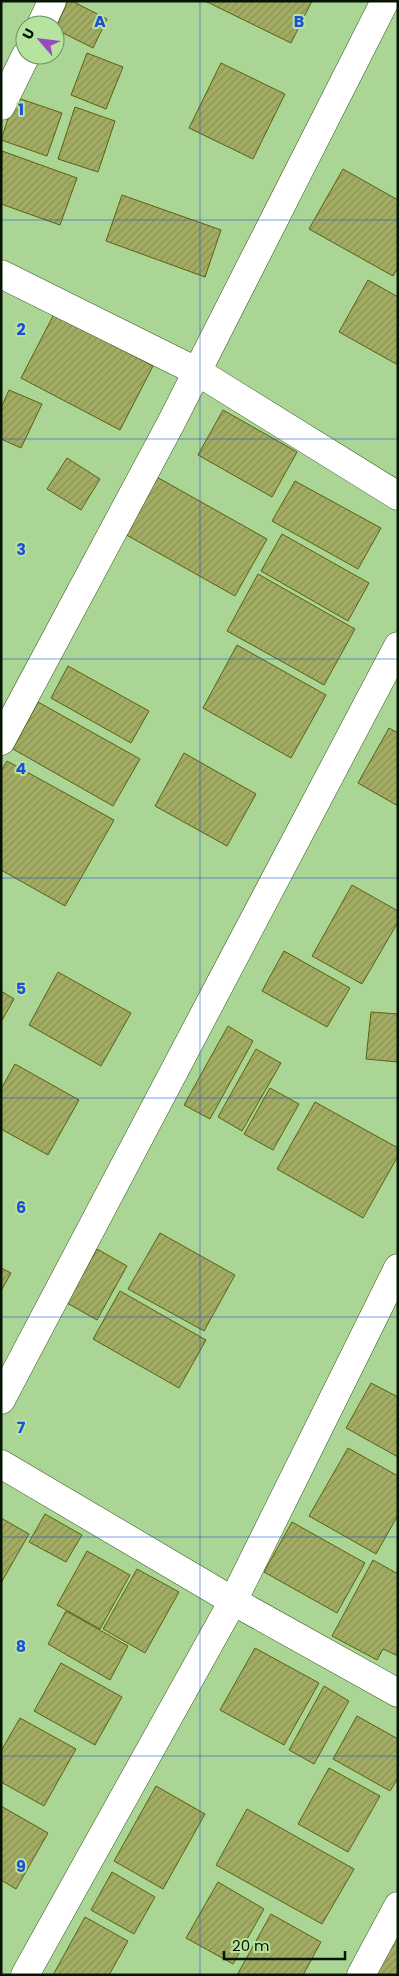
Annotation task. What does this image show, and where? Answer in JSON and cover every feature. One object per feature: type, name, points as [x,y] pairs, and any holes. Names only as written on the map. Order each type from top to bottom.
[{"type":"street","points":[[46,15],[52,1]]},
{"type":"street","points":[[1,741],[198,372],[387,6]]},
{"type":"street","points":[[1,106],[21,65]]},
{"type":"street","points":[[1,274],[198,372],[398,496]]},
{"type":"street","points":[[1,1400],[398,646]]},
{"type":"street","points":[[25,1975],[233,1601],[398,1268]]},
{"type":"street","points":[[1,1464],[233,1601],[398,1693]]},
{"type":"street","points":[[361,1975],[398,1906]]},
{"type":"building","points":[[68,1],[72,1],[107,19],[93,48],[65,34],[65,15],[62,15]]},
{"type":"building","points":[[205,1],[312,1],[291,43]]},
{"type":"building","points":[[87,53],[123,67],[106,109],[71,95]]},
{"type":"building","points":[[221,63],[285,94],[253,159],[189,128]]},
{"type":"building","points":[[15,97],[62,113],[47,156],[1,140]]},
{"type":"building","points":[[75,107],[115,121],[98,172],[58,159]]},
{"type":"building","points":[[2,151],[77,178],[60,225],[1,204]]},
{"type":"building","points":[[343,169],[398,200],[398,267],[393,276],[309,229]]},
{"type":"building","points":[[122,195],[221,230],[205,277],[106,241]]},
{"type":"building","points":[[368,280],[398,297],[398,365],[339,332]]},
{"type":"building","points":[[54,314],[153,366],[120,430],[21,378]]},
{"type":"building","points":[[9,390],[42,404],[21,448],[1,439],[1,408]]},
{"type":"building","points":[[223,410],[297,452],[272,497],[198,455]]},
{"type":"building","points":[[67,458],[100,479],[81,510],[47,489]]},
{"type":"building","points":[[155,476],[267,539],[235,596],[123,533]]},
{"type":"building","points":[[295,481],[381,528],[358,569],[272,521]]},
{"type":"building","points":[[282,534],[369,583],[348,621],[261,571]]},
{"type":"building","points":[[258,574],[355,629],[324,685],[227,631]]},
{"type":"building","points":[[237,645],[326,695],[291,758],[203,708]]},
{"type":"building","points":[[68,666],[149,711],[131,743],[51,698]]},
{"type":"building","points":[[38,702],[140,759],[113,806],[13,749]]},
{"type":"building","points":[[389,728],[398,733],[398,806],[358,783]]},
{"type":"building","points":[[184,753],[256,794],[227,846],[155,806]]},
{"type":"building","points":[[7,761],[114,820],[65,906],[1,870],[1,771]]},
{"type":"building","points":[[352,885],[398,911],[398,922],[362,984],[312,956]]},
{"type":"building","points":[[284,951],[350,988],[327,1027],[262,991]]},
{"type":"building","points":[[58,972],[131,1013],[101,1066],[29,1025]]},
{"type":"building","points":[[1,991],[14,999],[1,1022]]},
{"type":"building","points":[[371,1012],[398,1014],[398,1062],[366,1059]]},
{"type":"building","points":[[228,1026],[253,1041],[210,1119],[184,1105]]},
{"type":"building","points":[[256,1049],[281,1063],[242,1131],[218,1117]]},
{"type":"building","points":[[15,1064],[79,1100],[48,1155],[1,1129],[1,1089]]},
{"type":"building","points":[[270,1088],[299,1104],[273,1150],[244,1134]]},
{"type":"building","points":[[315,1102],[398,1148],[398,1156],[363,1218],[277,1169]]},
{"type":"building","points":[[160,1233],[235,1275],[204,1331],[128,1289]]},
{"type":"building","points":[[97,1249],[127,1266],[97,1320],[67,1303]]},
{"type":"building","points":[[1,1268],[11,1273],[1,1291]]},
{"type":"building","points":[[120,1291],[206,1340],[179,1388],[93,1339]]},
{"type":"building","points":[[371,1383],[398,1397],[398,1457],[346,1428]]},
{"type":"building","points":[[348,1448],[398,1476],[398,1515],[376,1554],[309,1516]]},
{"type":"building","points":[[45,1514],[82,1535],[66,1562],[29,1542]]},
{"type":"building","points":[[1,1518],[29,1534],[1,1583]]},
{"type":"building","points":[[292,1522],[365,1563],[337,1613],[264,1572]]},
{"type":"building","points":[[87,1551],[130,1575],[100,1629],[57,1605]]},
{"type":"building","points":[[373,1560],[398,1574],[398,1656],[383,1649],[377,1660],[332,1636]]},
{"type":"building","points":[[137,1569],[179,1592],[145,1653],[103,1629]]},
{"type":"building","points":[[66,1611],[128,1646],[110,1680],[48,1644]]},
{"type":"building","points":[[255,1648],[319,1683],[284,1745],[220,1710]]},
{"type":"building","points":[[61,1663],[122,1697],[95,1745],[34,1711]]},
{"type":"building","points":[[324,1686],[349,1701],[314,1764],[289,1750]]},
{"type":"building","points":[[357,1716],[398,1739],[398,1778],[390,1791],[333,1759]]},
{"type":"building","points":[[20,1718],[76,1749],[44,1806],[1,1782],[1,1751]]},
{"type":"building","points":[[329,1768],[380,1796],[348,1852],[298,1824]]},
{"type":"building","points":[[156,1786],[205,1814],[163,1889],[114,1861]]},
{"type":"building","points":[[1,1806],[48,1833],[16,1889],[1,1880]]},
{"type":"building","points":[[247,1809],[354,1869],[322,1924],[216,1865]]},
{"type":"building","points":[[112,1872],[155,1897],[134,1934],[91,1910]]},
{"type":"building","points":[[218,1882],[264,1909],[233,1964],[186,1938]]},
{"type":"building","points":[[271,1914],[321,1942],[303,1975],[237,1975]]},
{"type":"building","points":[[85,1917],[128,1941],[109,1975],[53,1975]]},
{"type":"building","points":[[398,1917],[398,1975],[370,1975]]}]
